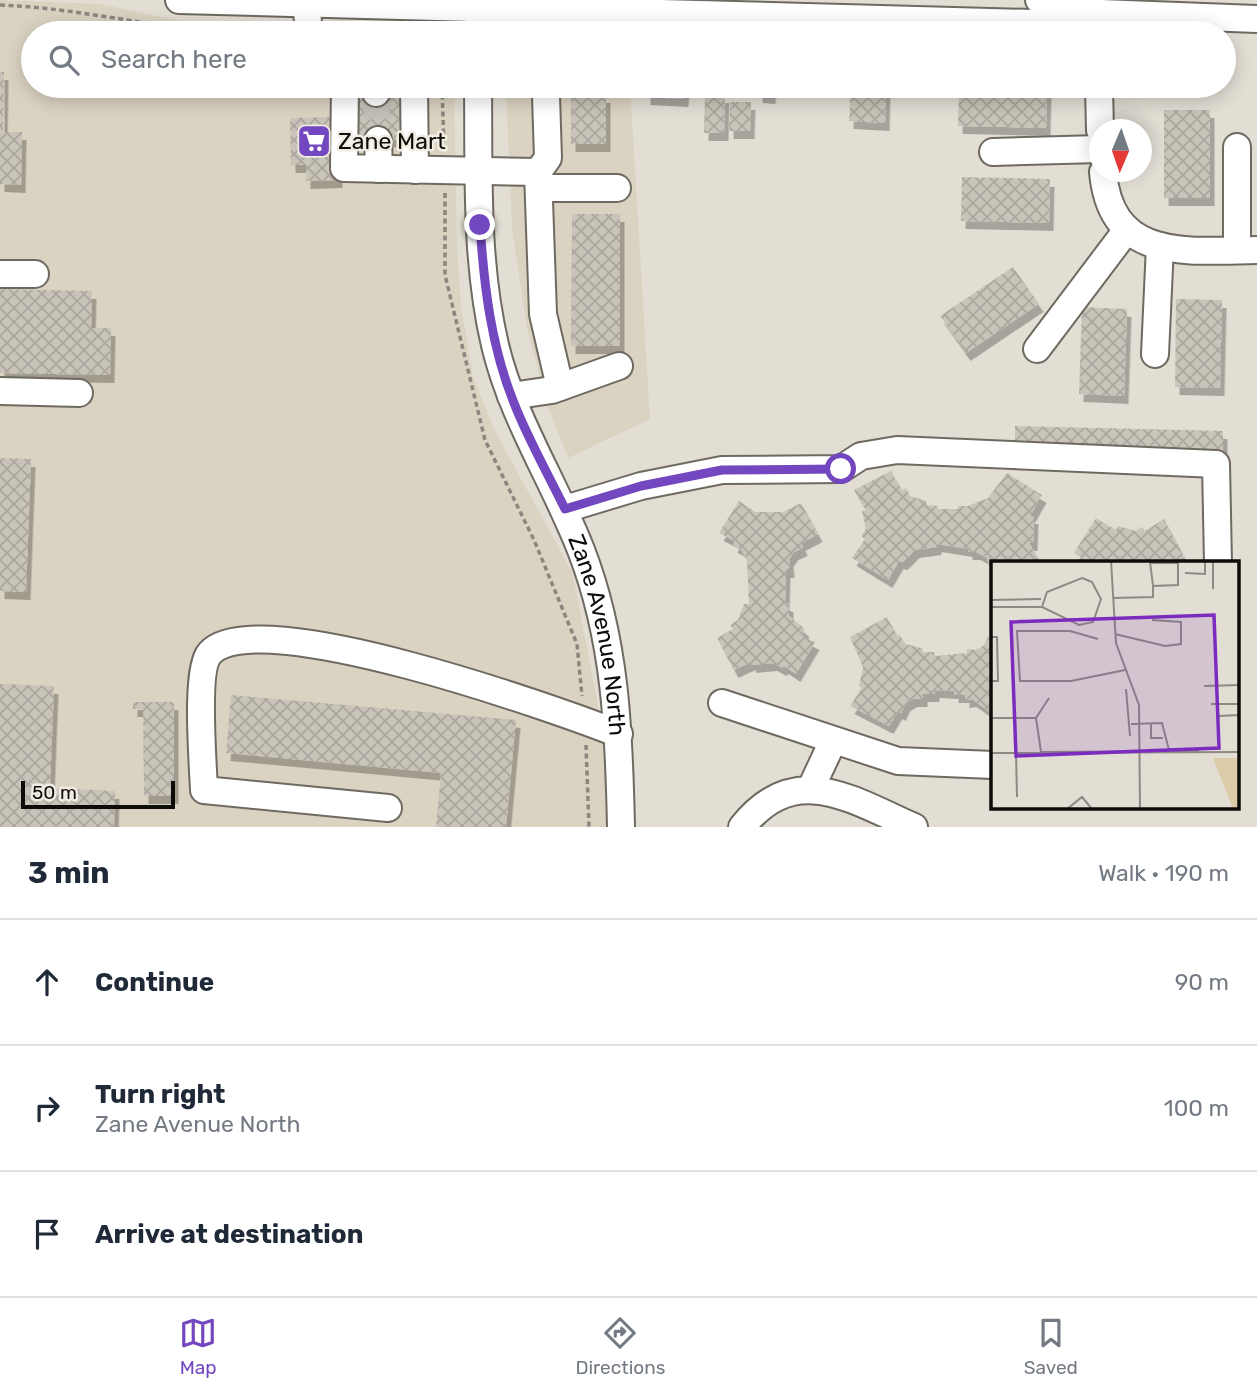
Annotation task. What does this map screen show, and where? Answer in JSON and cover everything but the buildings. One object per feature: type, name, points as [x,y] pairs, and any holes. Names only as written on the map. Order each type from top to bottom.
[{"type":"street","points":[[179,0],[306,2],[478,14],[891,21]]},
{"type":"street","points":[[1039,0],[1075,2],[1098,21]]},
{"type":"street","points":[[306,2],[308,21]]},
{"type":"street","points":[[1178,21],[1257,19]]},
{"type":"street","points":[[345,98],[344,168],[479,172],[617,188]]},
{"type":"street","points":[[414,98],[415,170]]},
{"type":"street","name":"Zane Avenue North","points":[[478,98],[485,287],[496,346],[511,396],[565,509],[601,614],[614,673],[619,734],[621,827]]},
{"type":"street","points":[[546,98],[548,158],[538,180],[543,314],[560,387]]},
{"type":"street","points":[[1099,98],[1100,119]]},
{"type":"street","points":[[379,140],[379,169]]},
{"type":"street","points":[[1105,182],[1108,204],[1126,231],[1160,246],[1247,250],[1237,147]]},
{"type":"street","points":[[993,152],[1089,149]]},
{"type":"street","points":[[1037,349],[1126,231]]},
{"type":"street","points":[[1155,354],[1160,246]]},
{"type":"street","points":[[0,274],[35,274]]},
{"type":"street","points":[[511,396],[560,387],[619,366]]},
{"type":"street","points":[[0,391],[79,393]]},
{"type":"street","points":[[565,509],[641,486],[722,470],[841,469],[861,456],[897,450],[1216,464],[1218,561]]},
{"type":"street","points":[[388,808],[204,789],[202,675],[209,653],[227,642],[249,640],[313,645],[432,669],[619,734]]},
{"type":"street","points":[[722,703],[898,761],[991,765]]},
{"type":"street","points":[[811,788],[833,741]]},
{"type":"street","points":[[742,827],[753,813],[769,802],[811,788],[836,792],[914,827]]},
{"type":"path","points":[[0,5],[131,21]]},
{"type":"path","points":[[442,98],[445,275],[485,440],[534,540],[577,643],[585,721],[589,827]]},
{"type":"shaded area","points":[[0,0],[100,4],[181,21],[21,21],[21,98],[454,98],[457,248],[461,306],[473,376],[494,429],[573,574],[605,743],[606,827],[0,827]]},
{"type":"shaded area","points":[[507,98],[631,98],[650,419],[568,458],[548,407],[527,328],[512,228]]},
{"type":"tunnel","points":[[376,98],[378,140]]},
{"type":"place","name":"Zane Mart","points":[[314,141]]},
{"type":"route","points":[[480,225],[485,287],[496,346],[514,404],[565,509],[641,486],[722,470],[841,469]]}]
